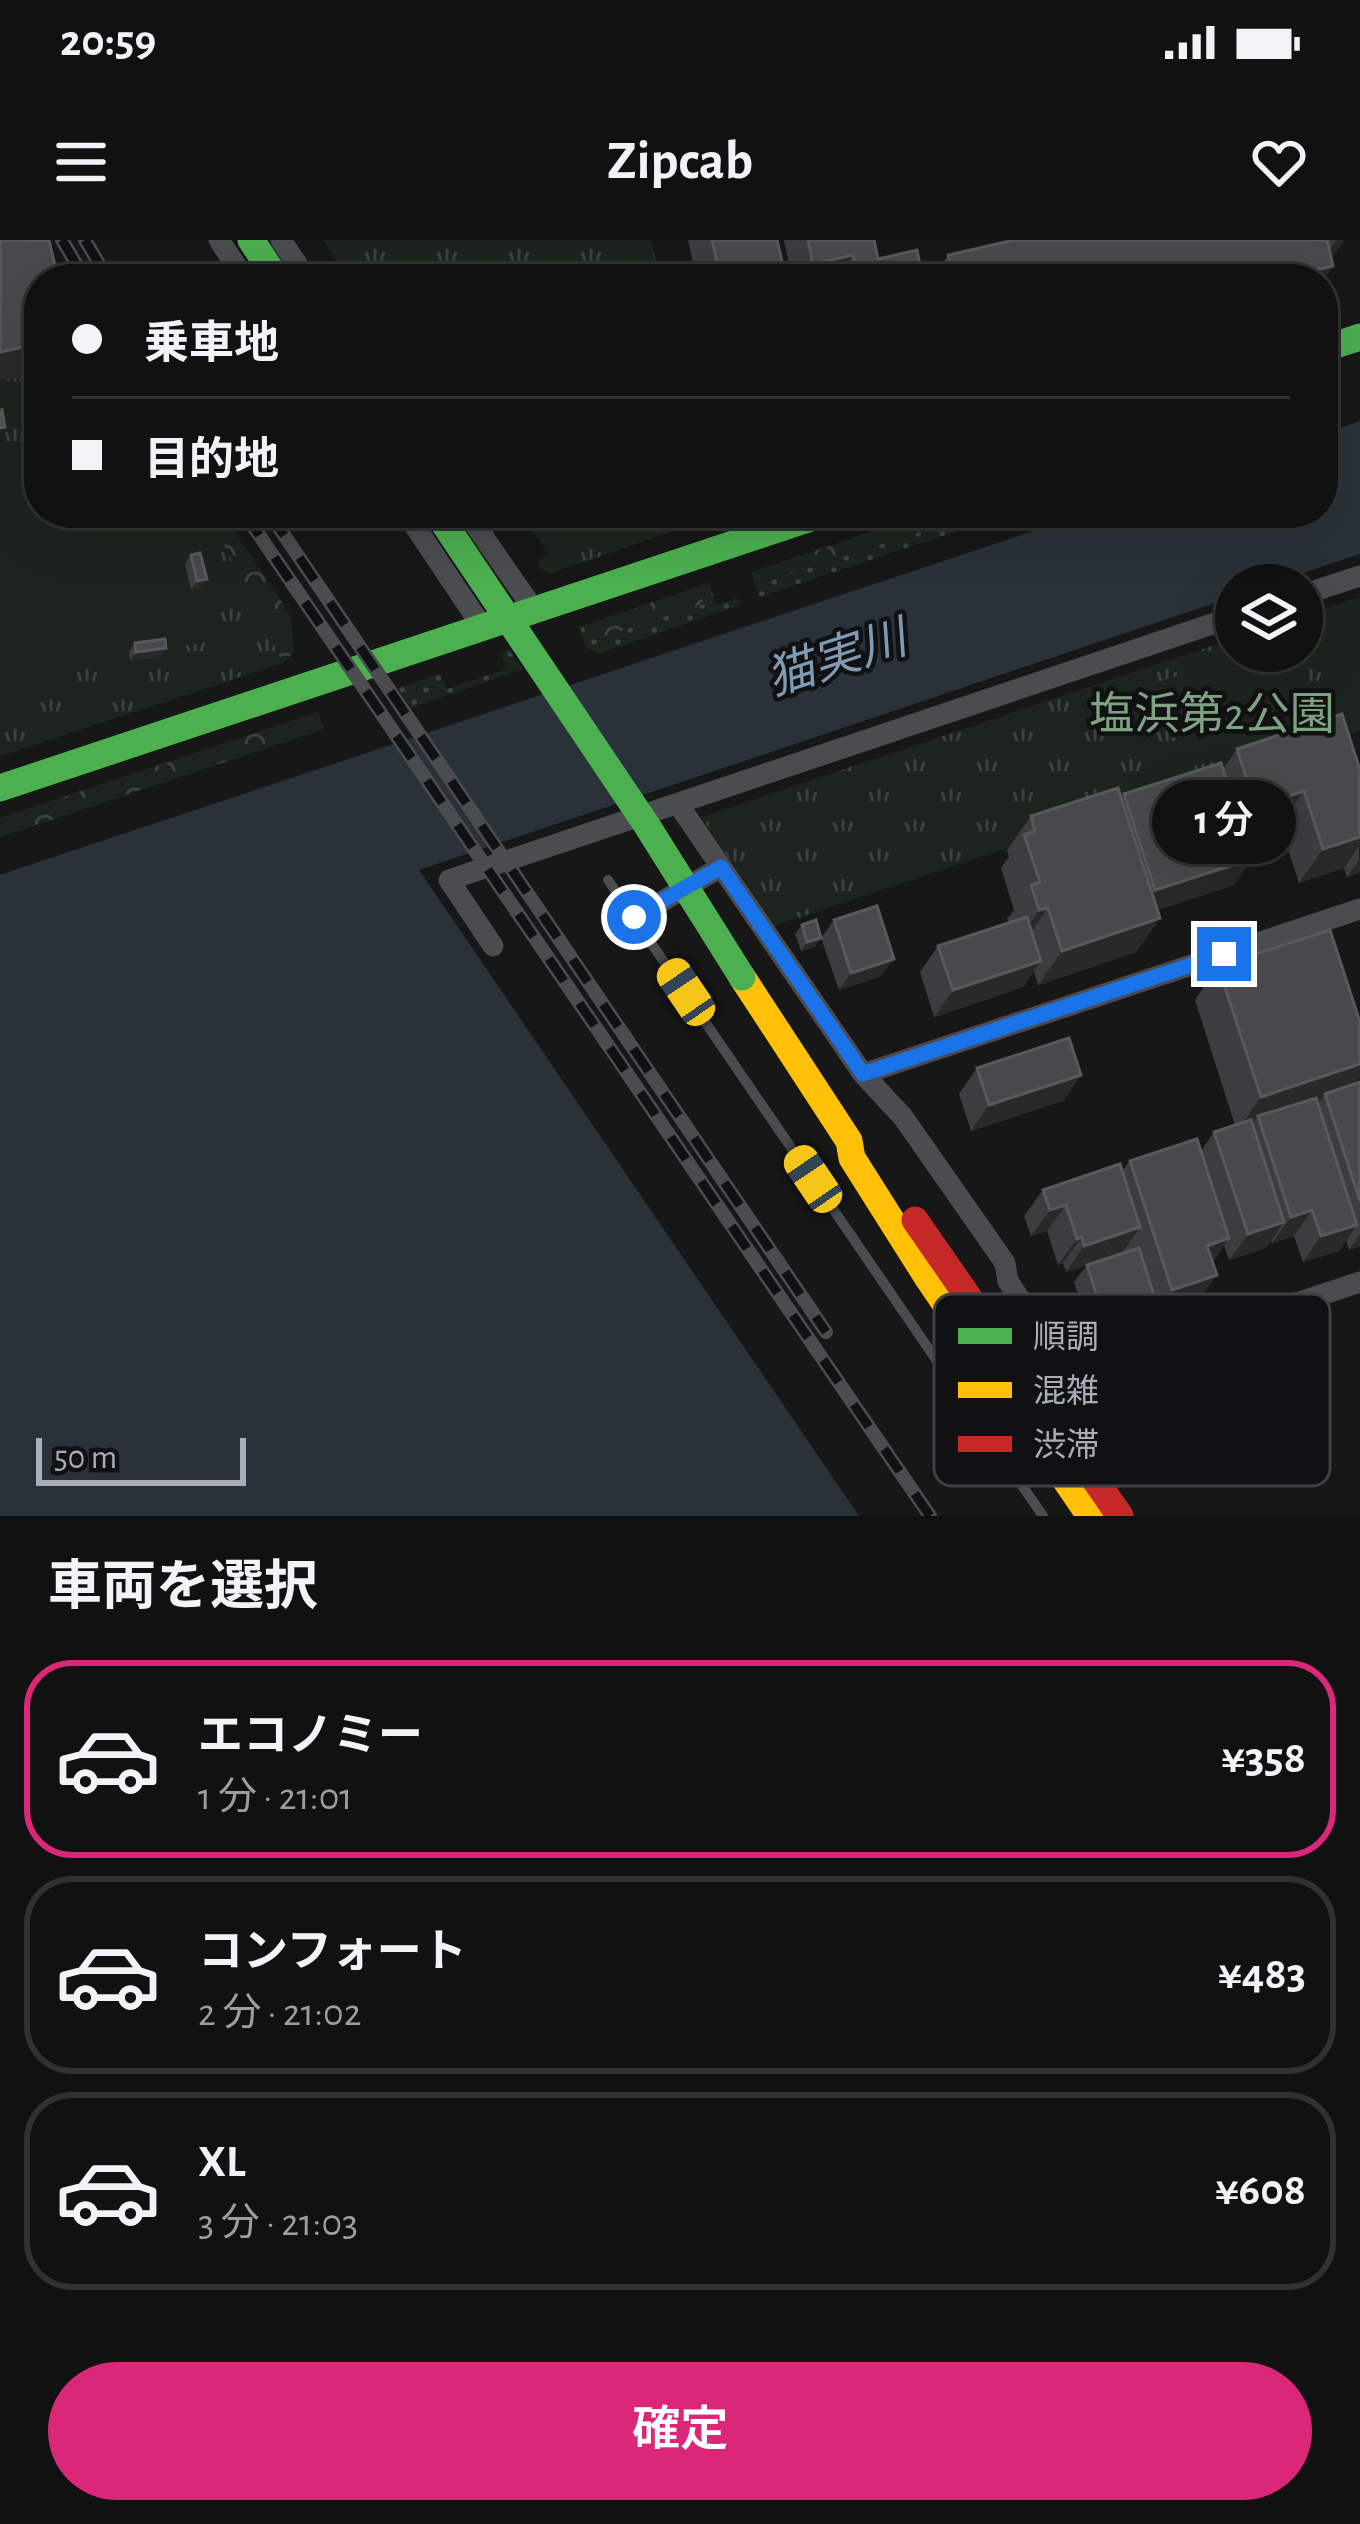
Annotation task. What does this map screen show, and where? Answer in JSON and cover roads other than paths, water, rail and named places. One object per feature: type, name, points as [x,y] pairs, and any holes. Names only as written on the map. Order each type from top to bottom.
[{"type":"street","points":[[416,528],[483,628]]},
{"type":"street","points":[[447,528],[646,824],[849,1141],[852,1158],[865,1179],[949,1294]]},
{"type":"street","points":[[477,528],[534,610]]},
{"type":"street","points":[[0,788],[781,528]]},
{"type":"street","points":[[1323,588],[1360,576]]},
{"type":"street","points":[[493,946],[449,880],[1215,623]]},
{"type":"street","points":[[678,804],[863,1074],[903,1118],[1005,1263],[1016,1294]]},
{"type":"street","points":[[644,912],[721,867]]},
{"type":"street","points":[[863,1074],[1360,909]]},
{"type":"street","points":[[1324,1294],[1360,1282]]},
{"type":"street","points":[[1073,1486],[1090,1516]]},
{"type":"street","points":[[1096,1486],[1120,1516]]},
{"type":"lane","points":[[608,880],[644,912],[934,1351]]},
{"type":"lane","points":[[1023,1486],[1043,1516]]},
{"type":"water","name":"猫実川","points":[[1360,421],[1360,554],[1323,566],[1215,564],[1215,603],[419,870],[859,1516],[0,1516],[0,875],[1042,528],[1338,528],[1338,429]]},
{"type":"railway","points":[[62,240],[76,264]]},
{"type":"railway","points":[[85,240],[99,264]]},
{"type":"railway","points":[[254,528],[930,1516]]},
{"type":"railway","points":[[279,528],[826,1332]]},
{"type":"park label","name":"塩浜第2公園","points":[[1212,713]]}]
